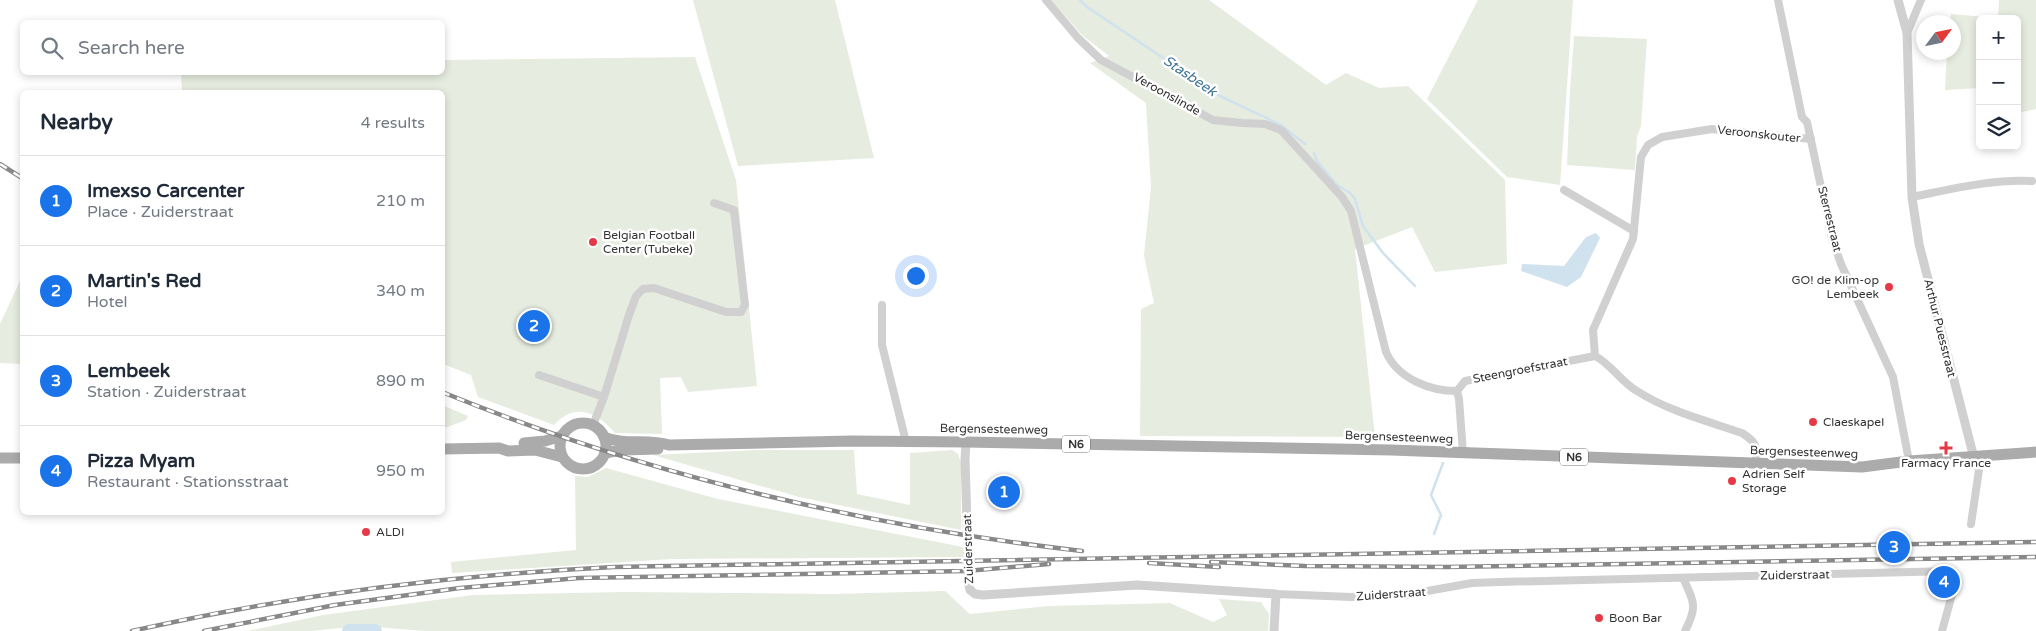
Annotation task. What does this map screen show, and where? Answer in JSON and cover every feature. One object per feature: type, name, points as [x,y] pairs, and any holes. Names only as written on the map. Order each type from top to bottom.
[{"type":"main road","points":[[445,449],[499,448],[508,451],[540,451],[562,457],[572,466],[585,469],[597,464],[605,453],[604,437],[593,425],[587,423],[575,424],[562,436],[560,450],[562,457]]},
{"type":"main road","points":[[499,448],[507,444],[535,443],[562,436]]},
{"type":"main road","name":"N6","points":[[604,437],[620,442],[660,442],[669,445]]},
{"type":"main road","name":"Bergensesteenweg","points":[[669,445],[760,442],[966,442],[1463,453],[1862,468],[1909,461],[1974,458],[2036,452]]},
{"type":"main road","name":"N6","points":[[605,453],[622,450],[660,449],[669,445]]},
{"type":"main road","points":[[0,458],[20,458]]},
{"type":"street","name":"Veroonslinde","points":[[1046,0],[1078,38],[1101,60],[1213,120],[1265,124],[1280,130],[1305,155]]},
{"type":"street","name":"Sterrestraat","points":[[1778,0],[1802,116],[1807,122],[1832,238],[1841,264],[1893,377],[1909,461]]},
{"type":"street","name":"Arthur Puesstraat","points":[[1898,0],[1907,33],[1912,197],[1919,244],[1974,458]]},
{"type":"street","points":[[1907,33],[1921,0]]},
{"type":"street","name":"Veroonskouter","points":[[1595,356],[1593,330],[1633,238],[1641,157],[1648,145],[1662,136],[1712,129],[1811,139]]},
{"type":"street","name":"Steengroefstraat","points":[[1305,155],[1352,211],[1386,352],[1392,363],[1408,378],[1440,391],[1457,391],[1464,382],[1595,356]]},
{"type":"street","points":[[1912,197],[1987,182],[2032,181]]},
{"type":"street","points":[[1564,190],[1634,231]]},
{"type":"street","points":[[593,425],[621,347],[629,315],[636,296],[642,289],[654,288],[726,312],[741,312],[745,305],[734,210],[714,203]]},
{"type":"street","points":[[882,305],[882,345],[906,442]]},
{"type":"street","points":[[1595,356],[1601,359],[1628,386],[1639,393],[1668,406],[1742,433],[1750,438],[1756,448],[1756,464]]},
{"type":"street","points":[[539,375],[604,397]]},
{"type":"street","points":[[1457,391],[1463,453]]},
{"type":"street","name":"Zuiderstraat","points":[[966,442],[968,582],[970,590],[975,594],[1137,585],[1351,597],[1405,595],[1472,583],[1952,571],[1956,580],[1942,631]]},
{"type":"street","points":[[1971,524],[1979,470],[1974,458]]},
{"type":"street","points":[[1683,578],[1693,601],[1693,615],[1685,631]]},
{"type":"street","points":[[1274,628],[1276,594]]},
{"type":"shaded area","points":[[693,0],[835,0],[874,158],[738,166]]},
{"type":"shaded area","points":[[1051,0],[1209,0],[1326,85],[1346,73],[1379,88],[1408,86],[1505,180],[1507,264],[1435,272],[1412,227],[1355,249],[1375,437],[1140,436],[1141,309],[1154,303],[1144,255],[1151,187],[1146,103],[1090,63],[1109,56],[1082,35]]},
{"type":"shaded area","points":[[1478,0],[1573,0],[1560,185],[1507,177],[1427,99]]},
{"type":"shaded area","points":[[1999,0],[2036,0],[2036,109],[2021,112],[2021,15],[1998,15]]},
{"type":"shaded area","points":[[1951,14],[1976,16],[1976,88],[1945,90],[1947,60],[1961,60],[1961,15]]},
{"type":"shaded area","points":[[1574,36],[1647,39],[1641,126],[1637,137],[1635,170],[1567,165]]},
{"type":"shaded area","name":"Belgian Football Center (Tubeke)","points":[[695,57],[736,180],[757,386],[688,392],[681,377],[660,378],[662,434],[615,433],[601,420],[586,412],[570,414],[554,425],[478,397],[471,375],[445,365],[445,90],[182,90],[181,75],[445,75],[445,60]]},
{"type":"shaded area","points":[[20,281],[20,364],[0,363],[0,324]]},
{"type":"shaded area","points":[[445,406],[468,416],[466,420],[445,428]]},
{"type":"shaded area","points":[[756,450],[854,450],[857,494],[910,505],[910,453],[952,450],[958,454],[961,463],[961,530],[799,497],[653,455]]},
{"type":"shaded area","points":[[606,468],[718,499],[963,547],[963,557],[672,559],[452,573],[451,562],[576,550],[575,476],[588,477]]},
{"type":"shaded area","points":[[945,591],[970,614],[1049,606],[1170,603],[1213,622],[1227,615],[1219,599],[1261,602],[1269,614],[1268,631],[425,631],[362,626],[311,631],[248,631],[323,615],[473,595],[625,592],[833,594]]},
{"type":"water","points":[[1596,233],[1600,238],[1581,277],[1567,287],[1521,271],[1522,264],[1564,266],[1586,237]]},
{"type":"waterway","name":"Stasbeek","points":[[1080,0],[1087,7],[1220,96],[1281,125],[1305,144]]},
{"type":"waterway","name":"Stasbeek","points":[[1314,153],[1317,161],[1337,185],[1350,193],[1355,199],[1363,226],[1383,253],[1415,286]]},
{"type":"waterway","name":"Stasbeek","points":[[1434,534],[1441,515],[1431,495],[1443,463]]},
{"type":"waterway","points":[[349,631],[375,631]]},
{"type":"railway","points":[[0,164],[20,177]]},
{"type":"railway","points":[[445,393],[519,422],[597,448],[757,493],[837,512],[919,527],[1082,551]]},
{"type":"railway","points":[[132,631],[252,607],[372,588],[493,575],[614,567],[2036,542]]},
{"type":"railway","points":[[1211,562],[1305,566],[1446,567],[2036,557]]},
{"type":"railway","points":[[1149,563],[1219,567]]},
{"type":"railway","points":[[204,631],[335,605],[460,588],[579,578],[966,571],[1049,564]]},
{"type":"place","name":"Belgian Football Center (Tubeke)","points":[[593,242]]},
{"type":"place","name":"GO! de Klim-op Lembeek","points":[[1889,287]]},
{"type":"place","name":"Martin's Red","points":[[534,326]]},
{"type":"place","name":"Claeskapel","points":[[1813,422]]},
{"type":"place","name":"Farmacy France","points":[[1946,448]]},
{"type":"place","name":"Adrien Self Storage","points":[[1732,481]]},
{"type":"place","name":"Imexso Carcenter","points":[[1004,492]]},
{"type":"place","name":"ALDI","points":[[366,532]]},
{"type":"place","name":"Lembeek","points":[[1894,547]]},
{"type":"place","name":"Pizza Myam","points":[[1944,582]]},
{"type":"place","name":"Boon Bar","points":[[1599,618]]}]
